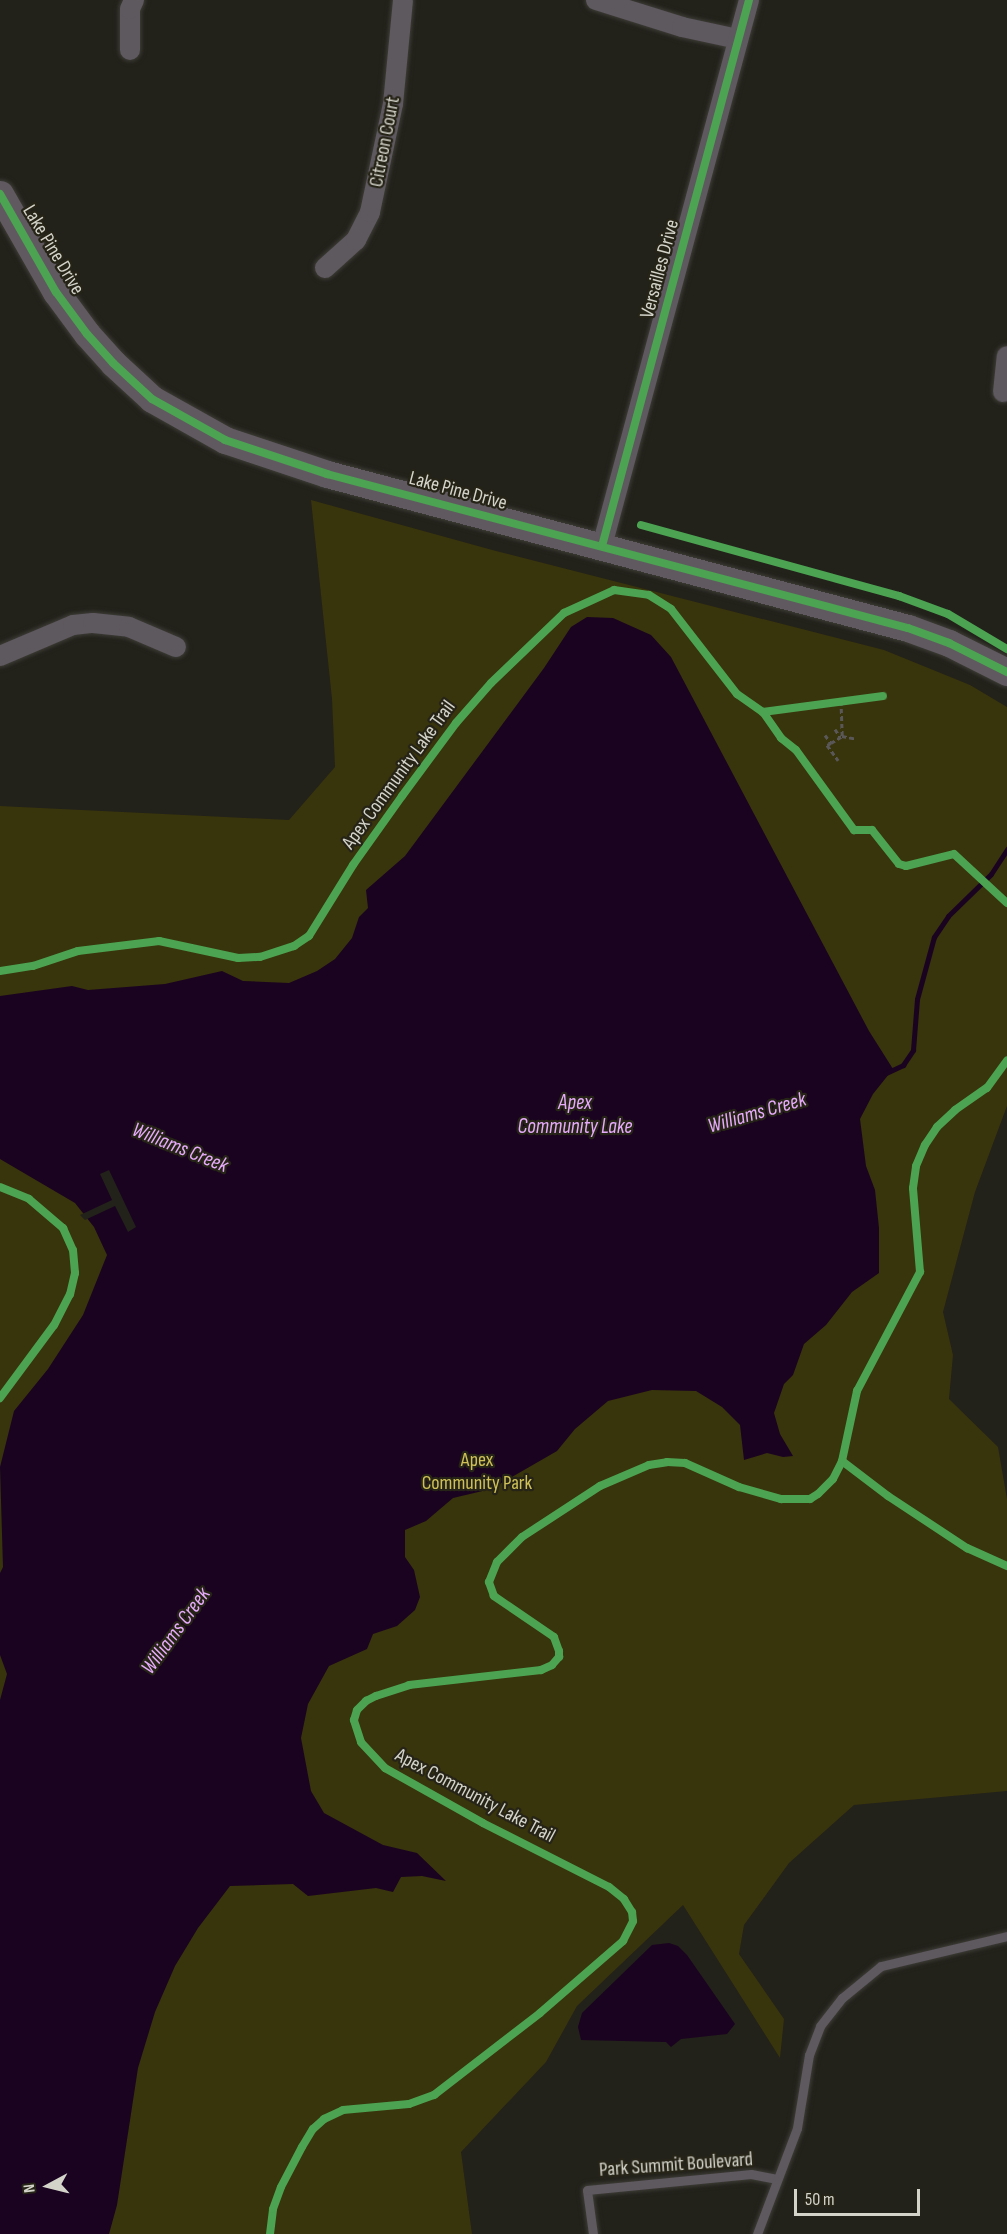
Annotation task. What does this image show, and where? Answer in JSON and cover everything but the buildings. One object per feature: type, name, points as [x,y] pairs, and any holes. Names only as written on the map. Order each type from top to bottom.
[{"type":"main road","name":"Lake Pine Drive","points":[[0,194],[57,292],[87,334],[121,370],[162,405],[225,440],[327,474],[908,628],[949,643],[1007,672]]},
{"type":"street","points":[[130,50],[130,9],[134,0]]},
{"type":"street","name":"Citreon Court","points":[[325,268],[356,240],[370,212],[393,104],[403,0]]},
{"type":"street","points":[[596,0],[671,24],[738,39]]},
{"type":"street","name":"Versailles Drive","points":[[602,546],[748,0]]},
{"type":"street","points":[[1003,392],[1007,356]]},
{"type":"street","points":[[0,656],[73,626],[93,623],[129,627],[176,647]]},
{"type":"lane","name":"Park Summit Boulevard","points":[[757,2234],[797,2127],[809,2055],[820,2026],[842,1998],[881,1966],[1007,1936]]},
{"type":"lane","name":"Park Summit Boulevard","points":[[593,2234],[587,2190],[751,2174],[776,2179]]},
{"type":"path","points":[[830,703],[852,700]]},
{"type":"path","points":[[841,701],[841,736]]},
{"type":"path","points":[[835,729],[841,736],[856,739]]},
{"type":"path","points":[[825,735],[831,743]]},
{"type":"path","points":[[838,759],[828,745],[841,736]]},
{"type":"green space","name":"Apex Community Park","points":[[311,500],[496,551],[884,650],[970,685],[1007,707],[1007,1106],[975,1192],[943,1312],[953,1355],[949,1399],[998,1447],[1007,1499],[1007,1791],[854,1805],[789,1863],[744,1925],[739,1954],[784,2019],[780,2058],[683,1905],[577,2006],[546,2062],[461,2152],[472,2234],[0,2234],[0,806],[289,820],[335,767],[332,699]]},
{"type":"water","name":"Apex Community Lake","points":[[587,617],[613,618],[651,635],[671,657],[869,1031],[893,1069],[873,1094],[860,1119],[866,1166],[875,1190],[879,1228],[879,1273],[852,1292],[826,1325],[804,1344],[793,1375],[784,1384],[774,1413],[780,1434],[793,1456],[783,1457],[767,1453],[744,1460],[740,1425],[722,1407],[696,1391],[652,1390],[608,1401],[575,1429],[557,1451],[491,1489],[453,1498],[426,1521],[405,1530],[405,1557],[414,1570],[420,1597],[415,1610],[397,1626],[373,1634],[367,1649],[329,1666],[308,1704],[301,1738],[311,1791],[324,1813],[383,1845],[417,1853],[446,1881],[422,1876],[401,1877],[393,1892],[376,1888],[308,1896],[293,1884],[230,1886],[198,1928],[175,1966],[155,2012],[138,2068],[117,2205],[109,2234],[0,2234],[0,1700],[7,1674],[0,1655],[0,1573],[3,1567],[0,1467],[14,1411],[48,1369],[83,1315],[107,1255],[94,1227],[75,1203],[0,1159],[0,996],[72,986],[88,990],[165,984],[222,971],[243,981],[289,983],[317,971],[335,959],[352,938],[359,917],[368,908],[366,890],[405,856],[544,668],[571,627]]},
{"type":"water","points":[[669,1943],[678,1946],[687,1955],[735,2024],[727,2034],[681,2039],[671,2047],[666,2042],[581,2040],[578,2027],[582,2013],[652,1945]]},
{"type":"pier","points":[[109,1170],[136,1227],[128,1232],[115,1206],[85,1220],[80,1215],[112,1200],[100,1174]]},
{"type":"waterway","name":"Williams Creek","points":[[886,1073],[903,1065],[913,1050],[917,999],[934,937],[948,916],[991,874],[1007,849]]},
{"type":"cycle path","points":[[602,546],[749,0]]},
{"type":"cycle path","points":[[0,194],[56,292],[87,334],[113,363],[152,399],[225,440],[327,474],[908,628],[949,643],[1007,672]]},
{"type":"cycle path","points":[[641,525],[899,596],[948,614],[1007,649]]},
{"type":"cycle path","name":"Apex Community Lake Trail","points":[[0,971],[33,966],[78,951],[159,941],[238,958],[260,957],[294,946],[309,936],[353,865],[402,796],[456,723],[491,683],[564,613],[614,590],[649,595],[671,609],[737,694],[763,712],[781,738],[796,750],[854,830],[872,830],[899,864],[906,866],[954,854],[1007,903]]},
{"type":"cycle path","points":[[763,712],[883,696]]},
{"type":"cycle path","name":"Apex Community Lake Trail","points":[[270,2234],[273,2209],[281,2187],[313,2129],[324,2119],[343,2110],[409,2104],[434,2095],[540,2013],[623,1941],[633,1921],[632,1912],[624,1899],[609,1887],[483,1823],[385,1768],[361,1742],[354,1720],[357,1710],[366,1701],[376,1696],[409,1685],[541,1670],[552,1665],[559,1657],[554,1637],[494,1596],[489,1582],[497,1562],[522,1537],[600,1486],[649,1465],[667,1462],[685,1463],[739,1487],[781,1499],[810,1499],[818,1494],[833,1479],[842,1461],[857,1391],[920,1272],[913,1188],[916,1166],[925,1145],[937,1127],[955,1110],[987,1088],[1007,1060]]},
{"type":"cycle path","points":[[0,1187],[29,1199],[63,1228],[73,1250],[75,1273],[70,1294],[54,1325],[0,1398]]},
{"type":"cycle path","points":[[842,1461],[888,1496],[967,1548],[1007,1566]]}]
